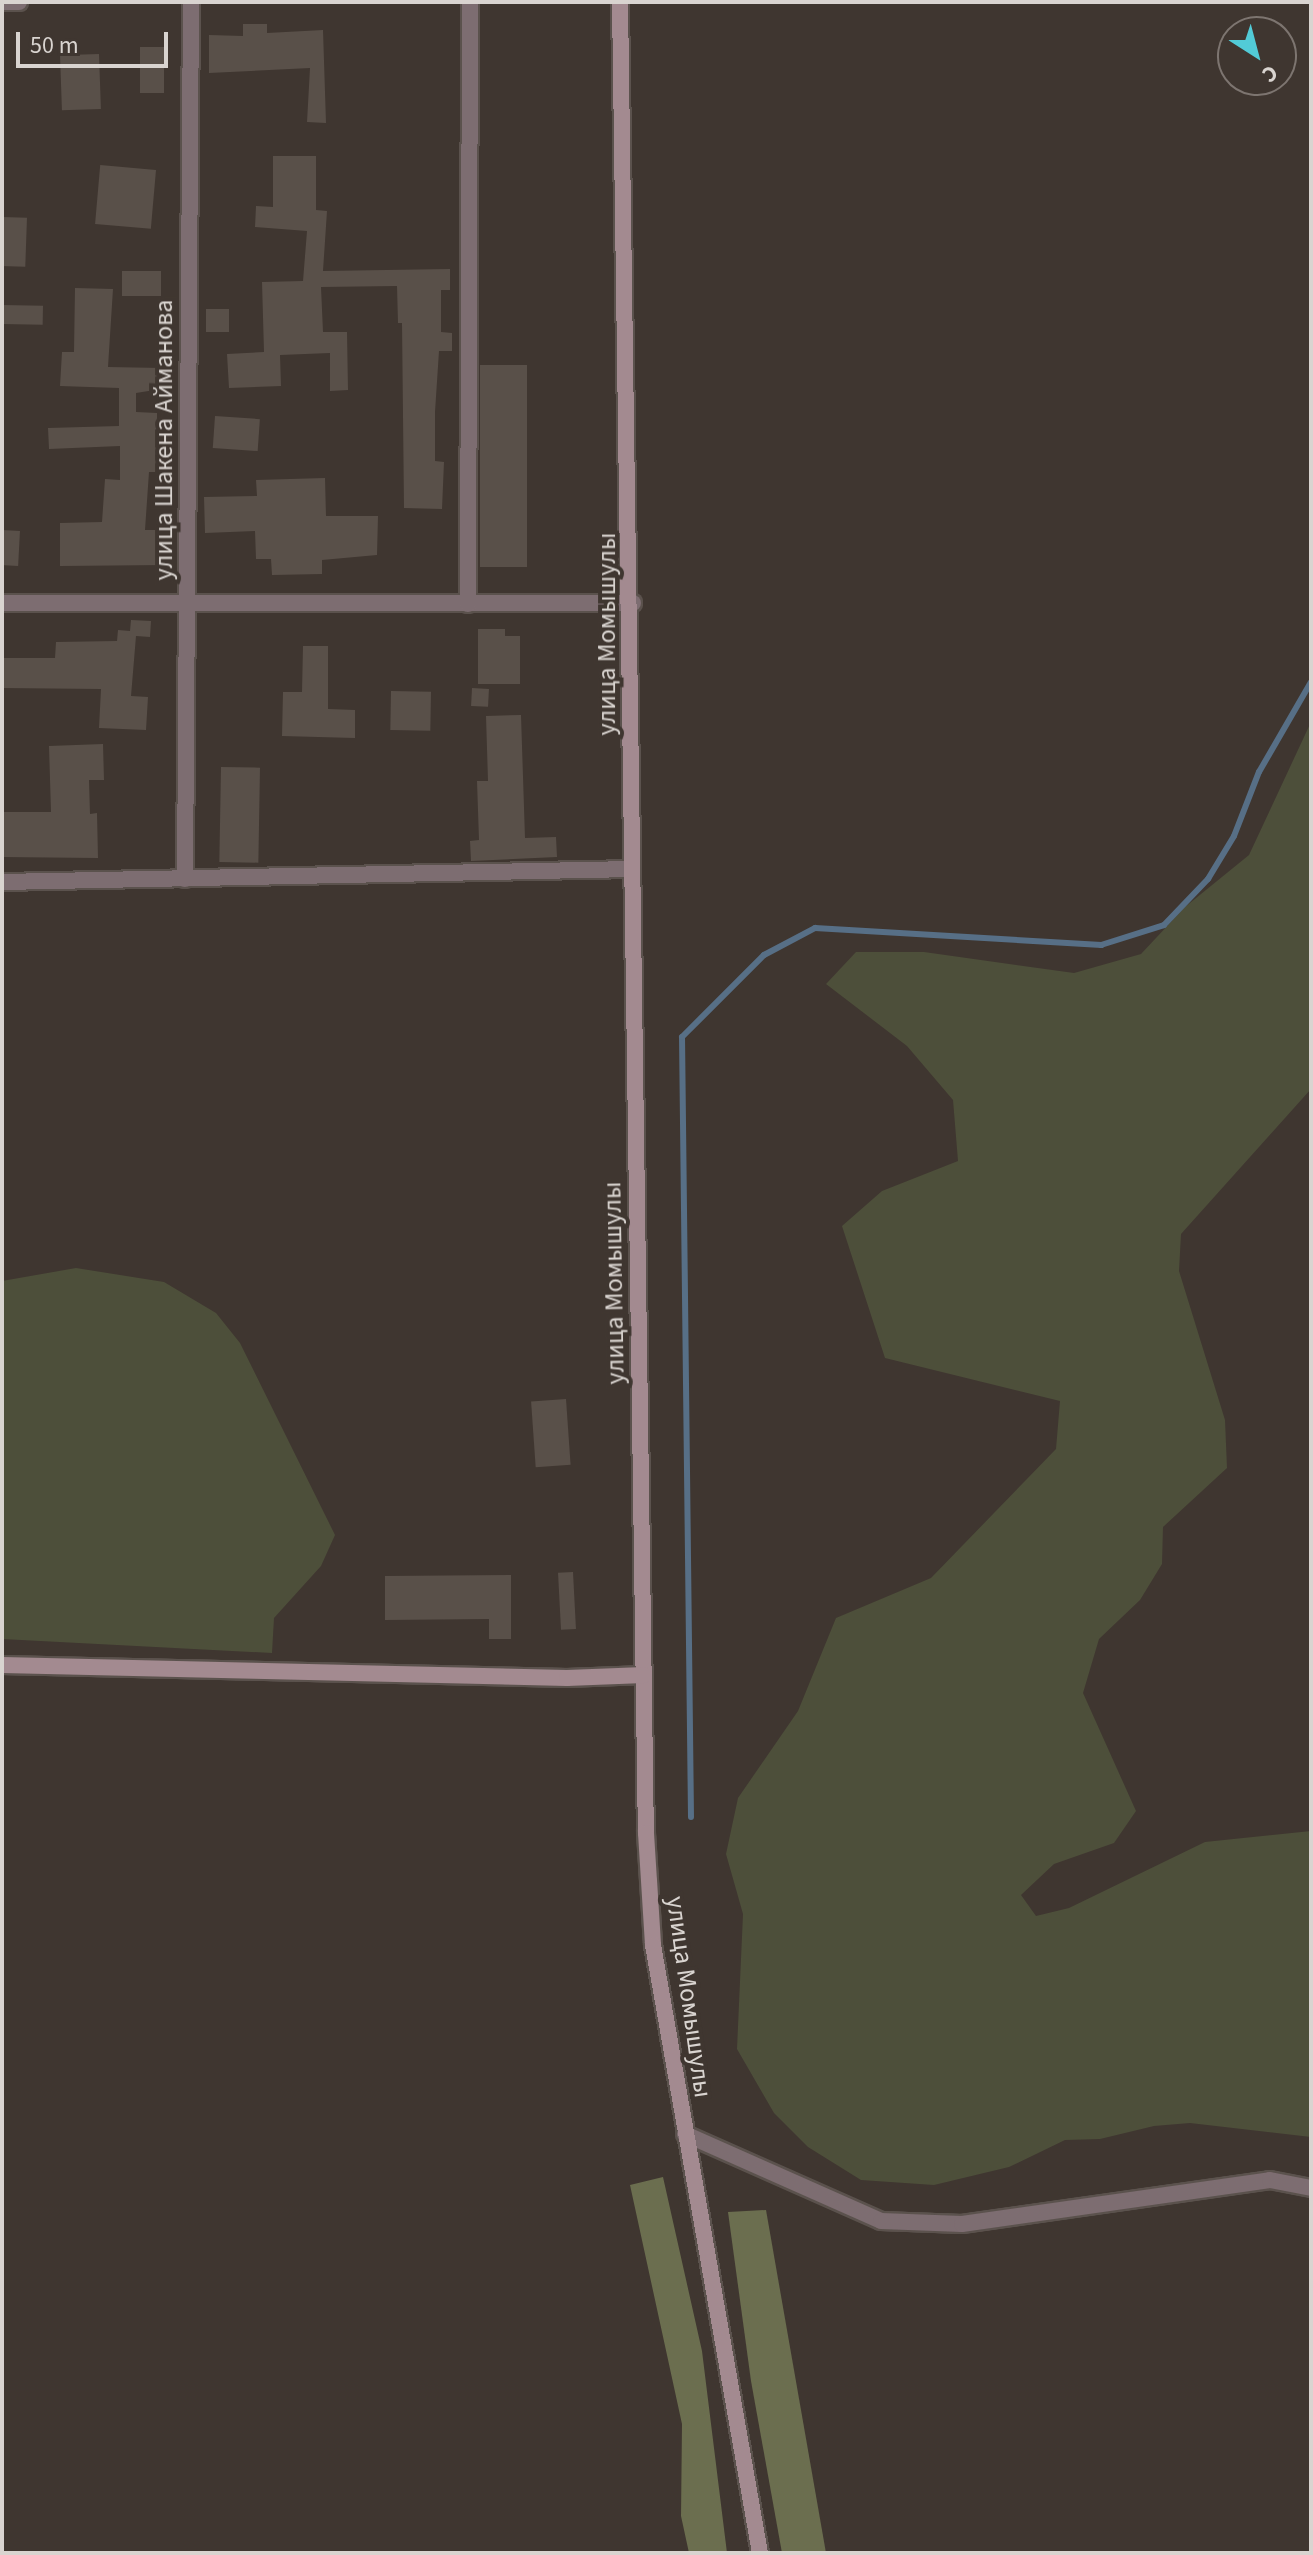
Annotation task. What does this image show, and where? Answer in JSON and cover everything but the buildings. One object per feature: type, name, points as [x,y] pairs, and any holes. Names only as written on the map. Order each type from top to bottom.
[{"type":"street","points":[[2,2],[19,2]]},
{"type":"street","name":"улица Шакена Айманова","points":[[185,879],[191,2]]},
{"type":"street","points":[[468,604],[470,2]]},
{"type":"street","name":"улица Момышулы","points":[[620,2],[633,603],[631,869],[644,1675],[653,1945],[760,2553]]},
{"type":"street","points":[[2,603],[187,606],[633,603]]},
{"type":"street","points":[[2,882],[631,869]]},
{"type":"street","points":[[2,1665],[567,1678],[644,1675]]},
{"type":"street","points":[[685,2134],[881,2221],[962,2224],[1270,2180],[1311,2188]]},
{"type":"green space","points":[[1311,722],[1311,1089],[1181,1234],[1179,1271],[1225,1420],[1227,1468],[1163,1527],[1162,1564],[1140,1600],[1099,1639],[1083,1693],[1136,1811],[1114,1843],[1054,1864],[1021,1895],[1036,1916],[1069,1908],[1205,1842],[1311,1831],[1311,2137],[1190,2123],[1154,2126],[1100,2139],[1065,2140],[1009,2167],[934,2185],[861,2180],[808,2147],[774,2113],[737,2049],[743,1914],[726,1854],[738,1798],[798,1711],[836,1618],[931,1578],[1056,1449],[1060,1401],[885,1358],[842,1226],[882,1191],[958,1161],[953,1100],[907,1046],[826,984],[856,952],[924,952],[1074,973],[1141,954],[1185,907],[1249,855]]},
{"type":"green space","points":[[76,1268],[164,1282],[216,1313],[240,1343],[335,1535],[321,1566],[274,1618],[272,1653],[2,1639],[2,1281]]},
{"type":"green space","points":[[663,2177],[702,2351],[727,2553],[689,2553],[681,2516],[682,2424],[630,2185]]},
{"type":"green space","points":[[766,2210],[826,2553],[782,2553],[751,2381],[728,2212]]},
{"type":"waterway","points":[[691,1817],[682,1037],[764,955],[815,928],[1101,945],[1164,925],[1208,879],[1234,836],[1259,772],[1311,682]]}]
